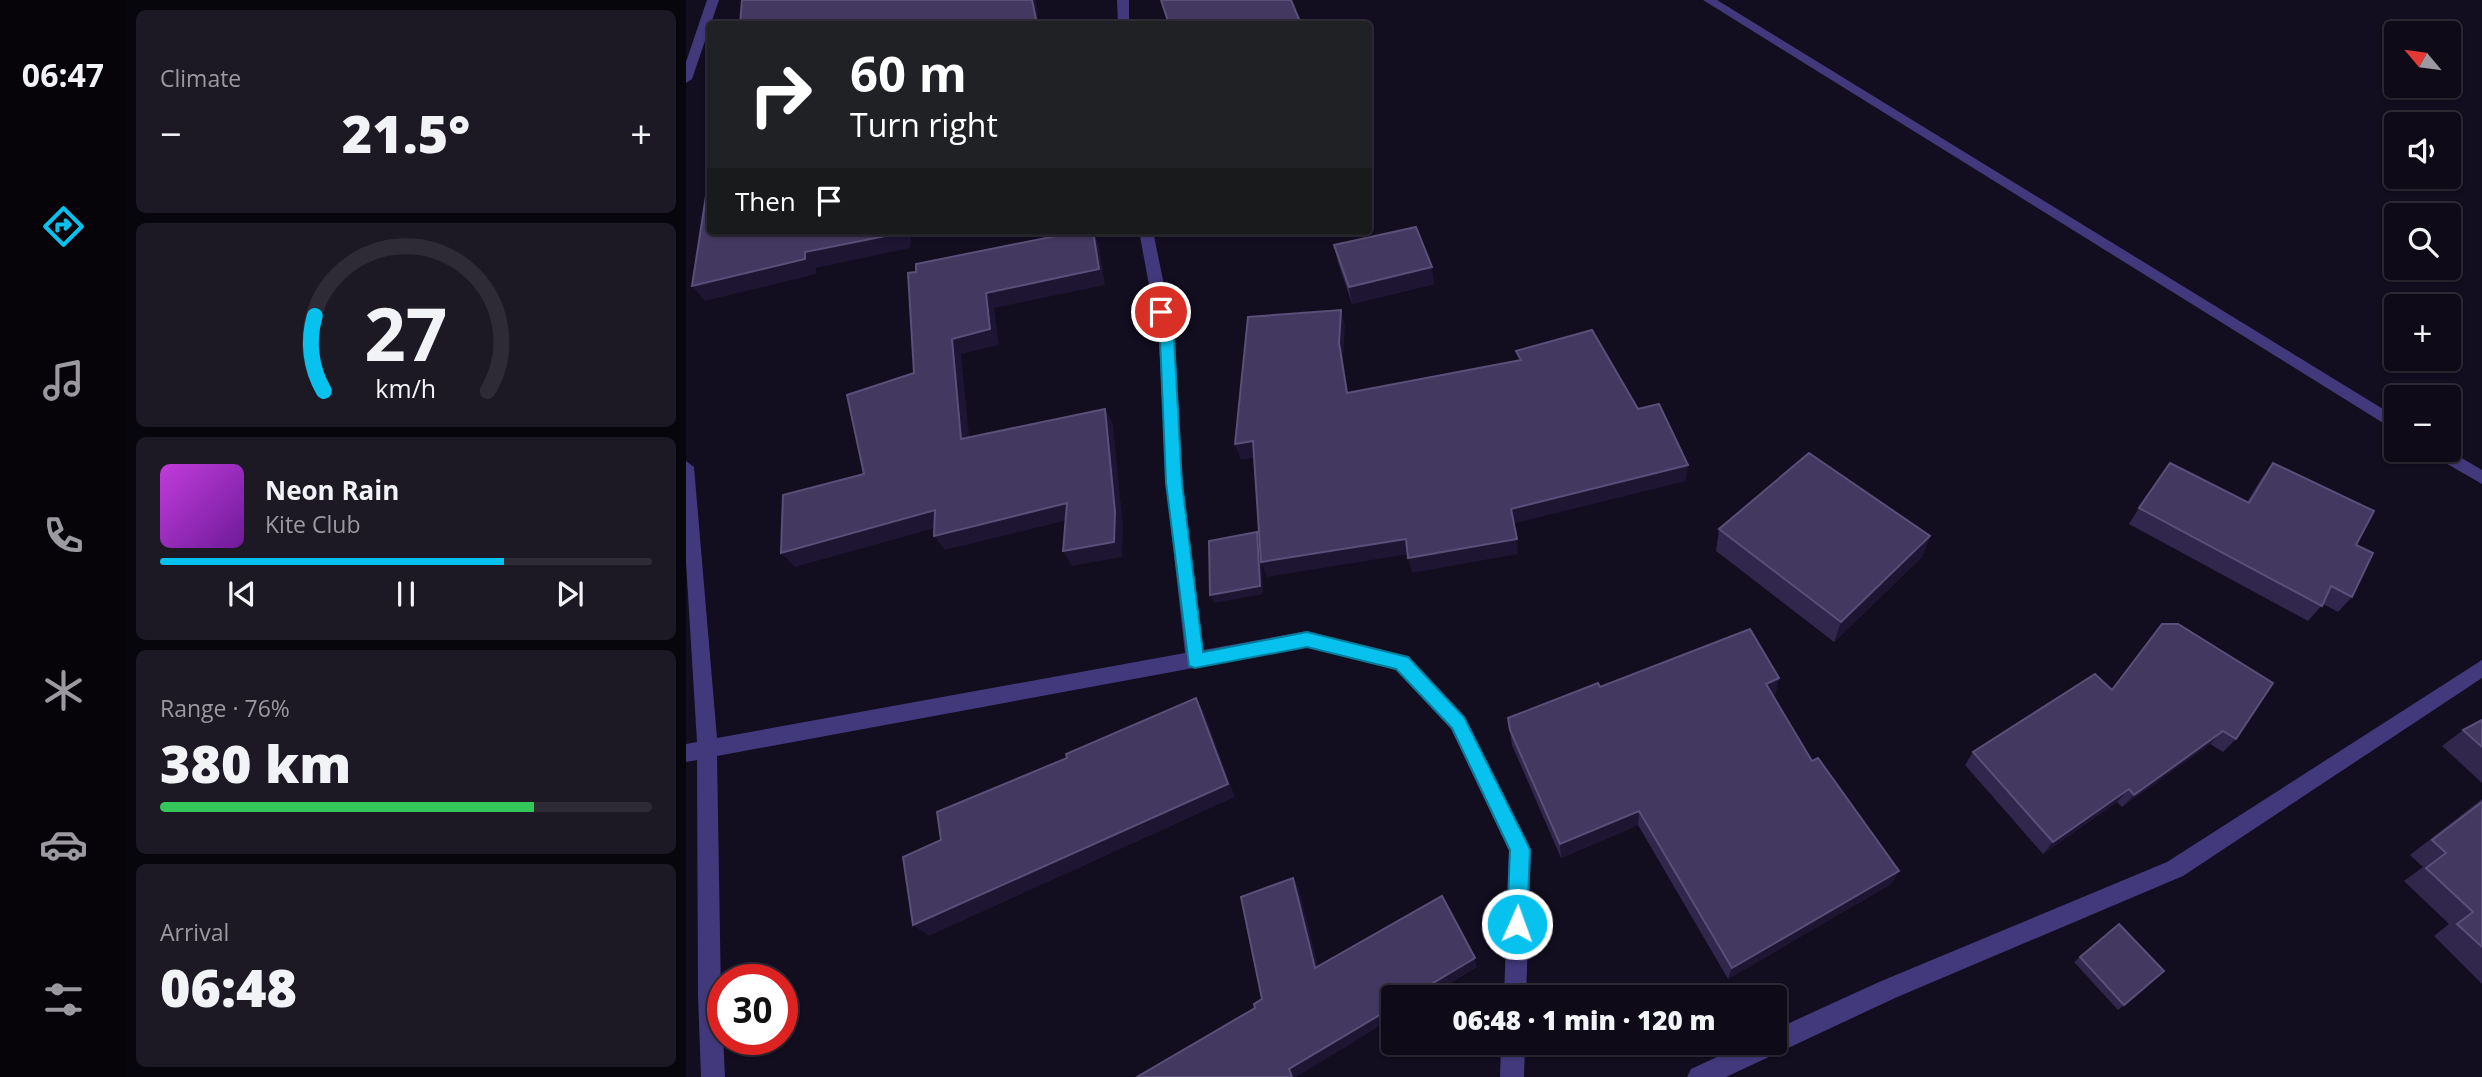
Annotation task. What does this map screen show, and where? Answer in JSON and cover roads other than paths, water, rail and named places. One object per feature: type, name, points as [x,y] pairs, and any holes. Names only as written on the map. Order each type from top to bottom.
[{"type":"street","points":[[686,79],[713,0]]},
{"type":"street","points":[[1123,0],[1124,21]]},
{"type":"street","points":[[1709,0],[2384,418]]},
{"type":"street","points":[[1147,235],[1167,339],[1174,483],[1195,661]]},
{"type":"street","points":[[2456,462],[2482,478]]},
{"type":"street","points":[[686,467],[695,557],[707,748],[707,997],[713,1077]]},
{"type":"street","points":[[686,753],[1307,639],[1402,663],[1458,723],[1520,850],[1515,985]]},
{"type":"street","points":[[1787,1037],[1887,990],[2175,869],[2482,668]]},
{"type":"street","points":[[1512,1077],[1513,1055]]},
{"type":"street","points":[[1699,1077],[1748,1055]]}]
